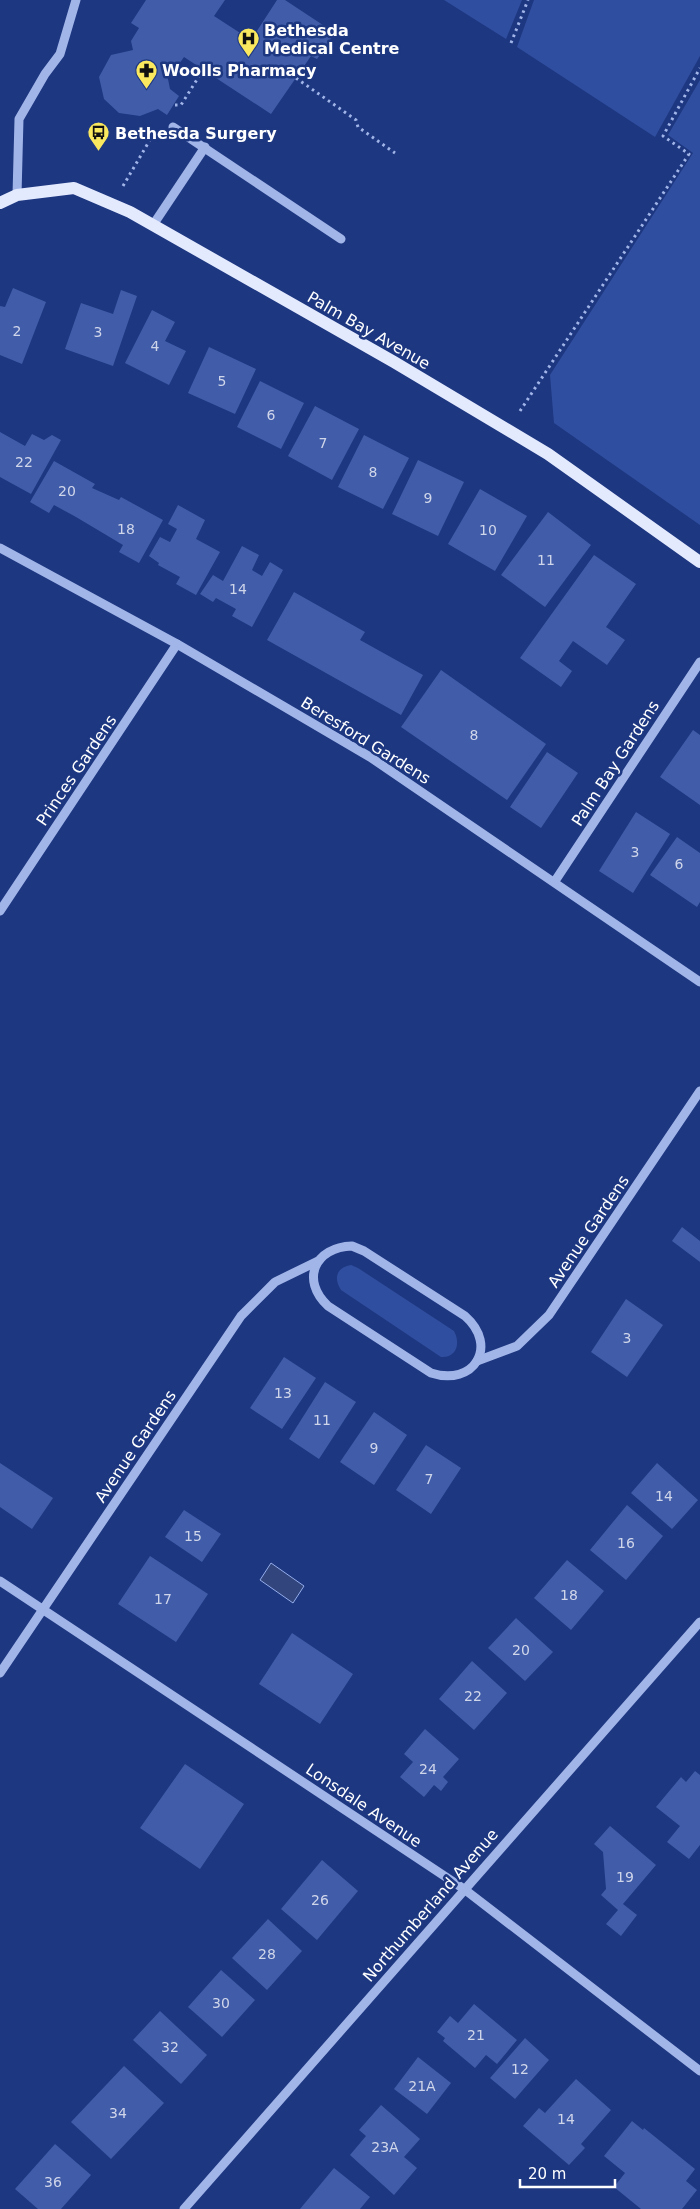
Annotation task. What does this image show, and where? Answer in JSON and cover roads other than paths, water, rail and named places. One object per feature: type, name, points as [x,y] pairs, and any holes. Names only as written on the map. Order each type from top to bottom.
[{"type":"main road","name":"Palm Bay Avenue","points":[[0,203],[17,195],[74,188],[130,212],[394,362],[548,454],[700,562]]},
{"type":"street","points":[[17,195],[19,119],[45,74],[60,54],[76,0]]},
{"type":"street","points":[[173,127],[341,239]]},
{"type":"street","points":[[153,225],[205,147]]},
{"type":"street","name":"Beresford Gardens","points":[[0,548],[177,644],[370,757],[555,881],[700,982]]},
{"type":"street","name":"Princes Gardens","points":[[0,911],[177,644]]},
{"type":"street","name":"Palm Bay Gardens","points":[[555,881],[700,662]]},
{"type":"street","name":"Avenue Gardens","points":[[318,1261],[314,1272],[314,1285],[319,1297],[328,1306],[431,1373],[444,1377],[456,1377],[468,1371],[477,1362],[517,1346],[549,1315],[700,1091]]},
{"type":"street","name":"Avenue Gardens","points":[[0,1674],[241,1316],[276,1282],[318,1261],[328,1251],[339,1247],[352,1246],[372,1256],[465,1316],[475,1325],[480,1336],[481,1350],[477,1362]]},
{"type":"street","name":"Lonsdale Avenue","points":[[0,1581],[464,1889],[700,2072]]},
{"type":"street","name":"Northumberland Avenue","points":[[184,2209],[700,1622]]},
{"type":"place","name":"Bethesda Medical Centre","points":[[248,58]]},
{"type":"place","name":"Woolls Pharmacy","points":[[146,89]]},
{"type":"place","name":"Bethesda Surgery","points":[[99,152]]}]
